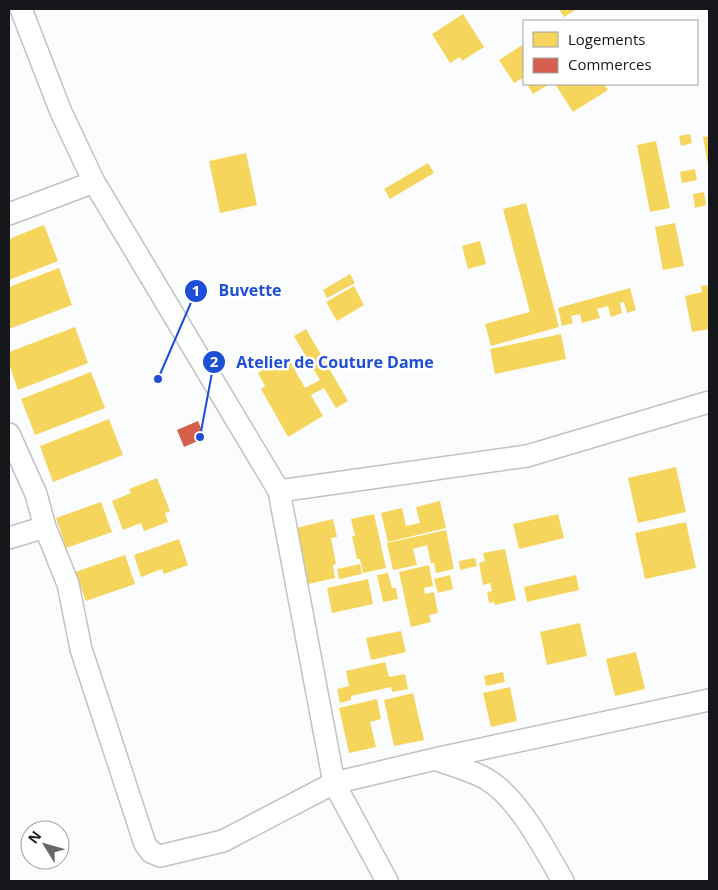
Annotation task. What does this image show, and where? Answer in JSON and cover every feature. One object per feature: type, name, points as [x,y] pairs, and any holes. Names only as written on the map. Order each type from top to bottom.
[{"type":"street","points":[[22,9],[61,112],[94,182],[278,490],[334,783],[387,881]]},
{"type":"street","points":[[9,214],[94,182]]},
{"type":"street","points":[[278,490],[527,456],[709,402]]},
{"type":"street","points":[[9,434],[36,494],[45,528],[68,584],[81,649],[145,844],[151,852],[160,856],[223,841],[334,783],[435,759],[709,700]]},
{"type":"street","points":[[9,538],[45,528]]},
{"type":"street","points":[[435,759],[488,780],[509,797],[563,881]]},
{"type":"building: Logements","points":[[559,9],[577,9],[564,17]]},
{"type":"building: Logements","points":[[463,14],[484,47],[462,61],[460,57],[450,63],[432,34]]},
{"type":"building: Logements","points":[[523,45],[523,78],[514,83],[499,60]]},
{"type":"building: Logements","points":[[528,85],[547,85],[533,94]]},
{"type":"building: Logements","points":[[556,85],[605,85],[608,90],[573,112]]},
{"type":"building: Logements","points":[[690,134],[692,143],[681,146],[679,136]]},
{"type":"building: Logements","points":[[709,136],[709,165],[708,165],[703,137]]},
{"type":"building: Logements","points":[[656,141],[670,208],[650,212],[637,145]]},
{"type":"building: Logements","points":[[246,153],[257,205],[220,213],[209,161]]},
{"type":"building: Logements","points":[[428,163],[434,173],[390,199],[384,189]]},
{"type":"building: Logements","points":[[695,169],[697,180],[682,183],[680,172]]},
{"type":"building: Logements","points":[[704,192],[706,205],[695,208],[693,194]]},
{"type":"building: Logements","points":[[526,203],[559,327],[491,346],[485,324],[530,312],[503,209]]},
{"type":"building: Logements","points":[[675,223],[684,266],[663,270],[655,227]]},
{"type":"building: Logements","points":[[44,225],[58,261],[9,280],[9,239]]},
{"type":"building: Logements","points":[[480,241],[486,264],[468,269],[462,246]]},
{"type":"building: Logements","points":[[59,268],[72,305],[9,329],[9,287]]},
{"type":"building: Logements","points":[[350,274],[355,283],[327,298],[323,290]]},
{"type":"building: Logements","points":[[709,285],[709,329],[692,332],[685,296],[702,292],[701,286]]},
{"type":"building: Logements","points":[[354,286],[364,305],[337,321],[326,302]]},
{"type":"building: Logements","points":[[630,288],[636,310],[627,313],[624,302],[620,303],[622,313],[611,317],[608,306],[597,309],[600,318],[582,323],[580,314],[571,316],[573,323],[562,326],[558,308]]},
{"type":"building: Logements","points":[[75,327],[88,363],[18,390],[9,364],[9,352]]},
{"type":"building: Logements","points":[[306,329],[348,401],[336,408],[324,388],[311,395],[323,416],[288,437],[261,389],[265,386],[258,373],[287,356],[305,388],[320,380],[294,336]]},
{"type":"building: Logements","points":[[561,334],[566,359],[495,374],[490,349]]},
{"type":"building: Logements","points":[[91,372],[105,408],[35,435],[21,399]]},
{"type":"building: Logements","points":[[109,419],[123,455],[53,482],[40,446]]},
{"type":"building: Logements","points":[[676,467],[686,512],[638,523],[628,478]]},
{"type":"building: Logements","points":[[157,478],[170,511],[165,513],[168,522],[144,531],[141,523],[123,530],[112,501],[131,493],[129,489]]},
{"type":"building: Logements","points":[[440,501],[446,528],[388,542],[381,513],[402,508],[406,526],[420,523],[416,507]]},
{"type":"building: Logements","points":[[101,502],[112,532],[66,548],[56,518]]},
{"type":"building: Logements","points":[[374,514],[386,568],[363,573],[360,559],[357,559],[352,536],[355,536],[351,519]]},
{"type":"building: Logements","points":[[558,514],[564,538],[519,549],[513,524]]},
{"type":"building: Logements","points":[[333,519],[337,537],[331,538],[336,564],[333,565],[335,578],[308,584],[296,528]]},
{"type":"building: Logements","points":[[686,522],[696,568],[645,579],[635,533]]},
{"type":"building: Logements","points":[[446,530],[454,569],[436,573],[434,563],[431,563],[427,545],[413,549],[417,565],[393,570],[387,543]]},
{"type":"building: Logements","points":[[179,539],[188,565],[164,574],[162,569],[141,577],[134,555]]},
{"type":"building: Logements","points":[[505,549],[516,600],[495,605],[494,602],[489,603],[487,592],[492,591],[490,583],[483,585],[479,563],[485,561],[483,553]]},
{"type":"building: Logements","points":[[125,555],[135,584],[86,601],[75,572]]},
{"type":"building: Logements","points":[[475,558],[477,566],[460,570],[459,561]]},
{"type":"building: Logements","points":[[360,564],[362,574],[339,579],[337,569]]},
{"type":"building: Logements","points":[[429,565],[433,586],[424,588],[425,594],[434,592],[438,613],[429,615],[431,622],[411,627],[399,572]]},
{"type":"building: Logements","points":[[388,573],[392,588],[396,588],[398,599],[383,602],[377,575]]},
{"type":"building: Logements","points":[[450,575],[453,589],[438,593],[434,579]]},
{"type":"building: Logements","points":[[576,575],[579,590],[527,602],[524,587]]},
{"type":"building: Logements","points":[[368,579],[373,604],[332,613],[327,588]]},
{"type":"building: Logements","points":[[580,623],[587,656],[547,665],[540,632]]},
{"type":"building: Logements","points":[[401,631],[406,652],[371,660],[366,638]]},
{"type":"building: Logements","points":[[636,652],[645,689],[615,696],[606,659]]},
{"type":"building: Logements","points":[[385,662],[389,677],[405,674],[408,689],[392,692],[391,687],[351,696],[351,700],[340,703],[337,689],[349,686],[346,671]]},
{"type":"building: Logements","points":[[503,672],[505,682],[486,686],[484,676]]},
{"type":"building: Logements","points":[[510,687],[517,721],[491,727],[483,693]]},
{"type":"building: Logements","points":[[413,693],[424,740],[394,746],[384,700]]},
{"type":"building: Logements","points":[[377,699],[381,719],[370,722],[376,747],[349,753],[339,708]]},
{"type":"building: Commerces","points":[[198,421],[205,438],[184,447],[177,430]]},
{"type":"place","name":"Buvette","points":[[158,379]]},
{"type":"place","name":"Atelier de Couture Dame","points":[[200,437]]}]
